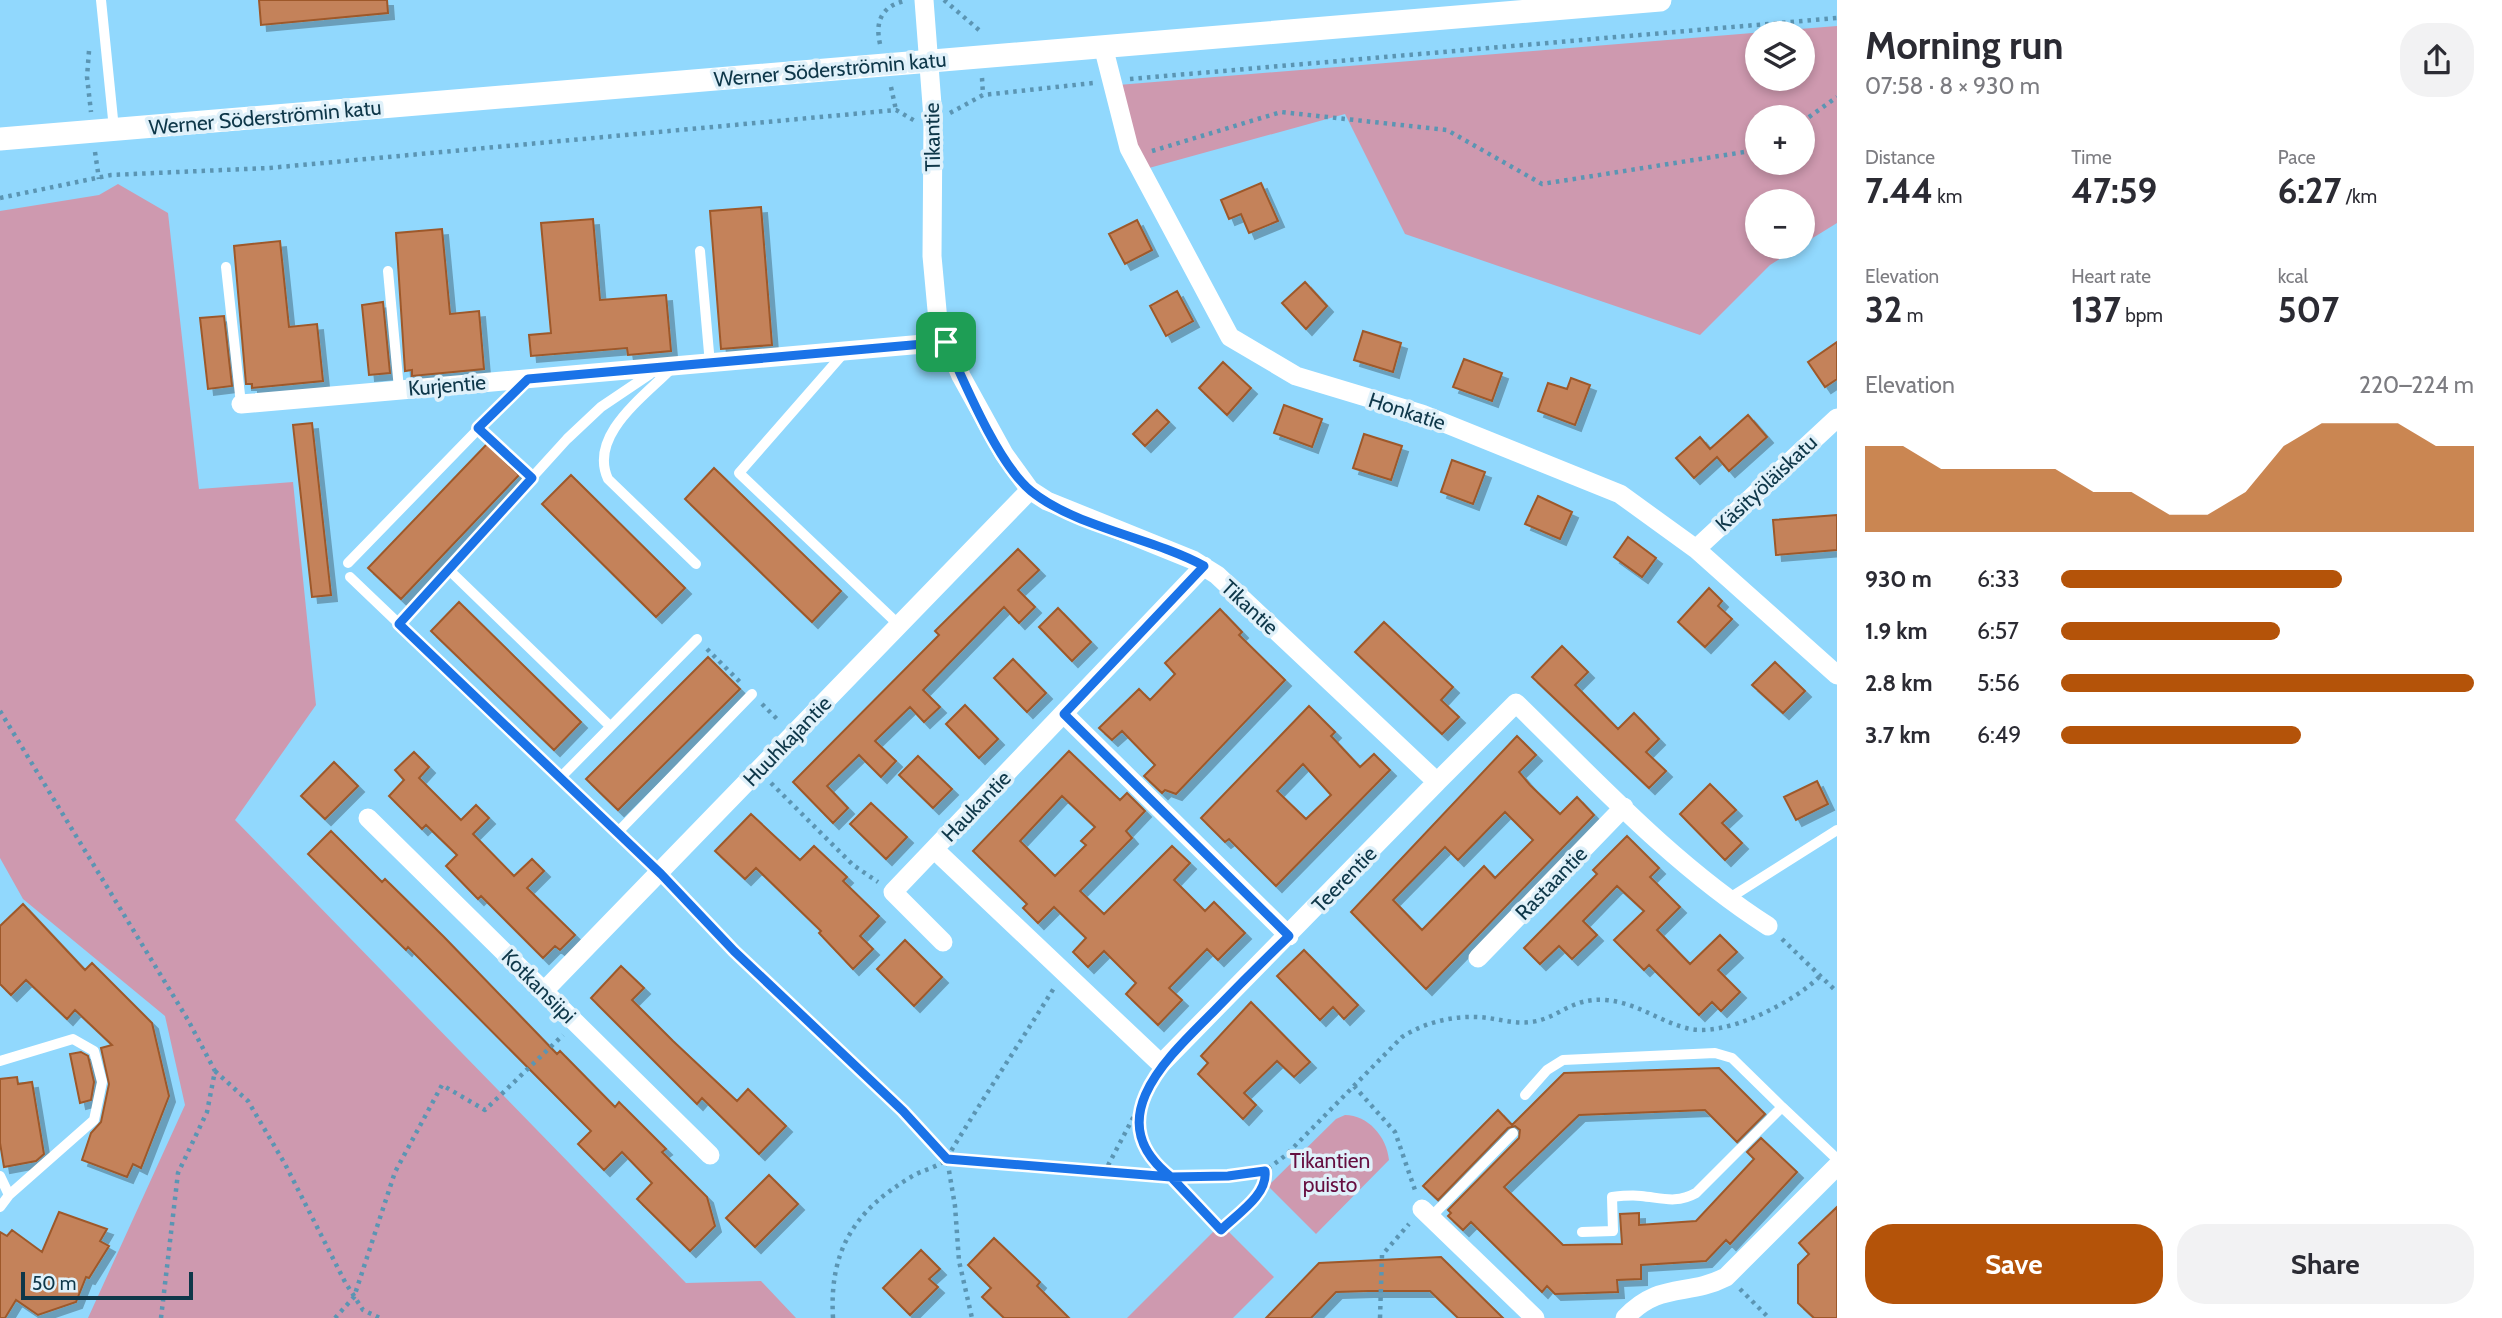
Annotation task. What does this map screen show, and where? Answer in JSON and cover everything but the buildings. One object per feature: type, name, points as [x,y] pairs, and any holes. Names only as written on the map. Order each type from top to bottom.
[{"type":"street","name":"Tikantie","points":[[924,0],[933,118],[934,295],[946,342],[1004,454],[1030,490],[1068,511],[1204,566],[1437,782]]},
{"type":"street","name":"Werner Söderströmin katu","points":[[0,139],[1660,0]]},
{"type":"street","name":"Honkatie","points":[[1103,46],[1133,156],[1230,337],[1296,376],[1422,414],[1620,494],[1696,549],[1837,675]]},
{"type":"street","name":"Kurjentie","points":[[241,404],[946,342]]},
{"type":"street","name":"Käsityöläiskatu","points":[[1696,549],[1837,418]]},
{"type":"street","name":"Huuhkajantie","points":[[544,991],[660,875],[898,624],[1030,490]]},
{"type":"street","name":"Haukantie","points":[[1161,1064],[934,849],[1204,566]]},
{"type":"street","points":[[1437,782],[1516,703],[1623,807],[1727,900],[1768,926]]},
{"type":"street","points":[[1064,714],[1289,936]]},
{"type":"street","name":"Teerentie","points":[[1161,1064],[1437,782]]},
{"type":"street","name":"Rastaantie","points":[[1478,958],[1623,807]]},
{"type":"street","name":"Kotkansiipi","points":[[368,818],[710,1155]]},
{"type":"street","points":[[934,849],[893,892],[943,942]]},
{"type":"street","points":[[1625,1318],[1651,1296],[1706,1285],[1726,1277],[1837,1166]]},
{"type":"street","points":[[1426,1213],[1535,1318]]},
{"type":"lane","points":[[102,0],[104,130]]},
{"type":"lane","points":[[700,251],[710,364]]},
{"type":"lane","points":[[226,267],[241,404]]},
{"type":"lane","points":[[388,271],[399,389]]},
{"type":"lane","points":[[846,351],[740,473],[898,624]]},
{"type":"lane","points":[[399,624],[532,478],[601,407],[626,387],[666,368]]},
{"type":"lane","points":[[666,368],[610,436],[603,452],[602,466],[608,479],[696,564]]},
{"type":"lane","points":[[348,563],[528,379]]},
{"type":"lane","points":[[449,569],[610,726]]},
{"type":"lane","points":[[350,577],[660,875]]},
{"type":"lane","points":[[560,778],[697,639]]},
{"type":"lane","points":[[617,833],[752,694]]},
{"type":"lane","points":[[1727,900],[1837,830]]},
{"type":"lane","points":[[0,1061],[73,1039],[94,1051],[102,1082],[94,1120],[9,1195],[0,1207]]},
{"type":"lane","points":[[1525,1095],[1547,1070],[1563,1060],[1716,1053],[1740,1065],[1837,1159]]},
{"type":"lane","points":[[1582,1232],[1613,1231],[1612,1197],[1641,1196],[1667,1201],[1684,1199],[1696,1193],[1782,1107]]},
{"type":"lane","points":[[1426,1213],[1513,1133]]},
{"type":"lane","points":[[0,1176],[9,1195]]},
{"type":"path","points":[[885,65],[877,27],[881,16],[888,8],[901,1],[924,0]]},
{"type":"path","points":[[0,198],[111,175],[269,168],[896,110],[913,121],[956,111],[982,95],[1111,81],[1837,18]]},
{"type":"path","points":[[99,179],[104,130],[88,56],[94,38],[104,28]]},
{"type":"path","points":[[1815,113],[1837,97]]},
{"type":"path","points":[[1133,156],[1281,112],[1447,130],[1542,184],[1745,152]]},
{"type":"path","points":[[478,428],[532,478]]},
{"type":"path","points":[[0,711],[188,1020],[215,1071],[248,1101],[285,1164],[354,1297],[363,1310],[380,1318]]},
{"type":"path","points":[[759,771],[853,865],[893,892]]},
{"type":"path","points":[[660,875],[734,951],[903,1111],[947,1159],[954,1197],[959,1261],[972,1318]]},
{"type":"path","points":[[1768,926],[1837,992]]},
{"type":"path","points":[[947,1159],[1064,972]]},
{"type":"path","points":[[833,1318],[832,1297],[840,1247],[874,1203],[911,1176],[947,1159],[1171,1177],[1228,1176],[1265,1171],[1286,1155],[1402,1037],[1439,1021],[1472,1017],[1533,1022],[1570,1004],[1594,1000],[1634,1005],[1686,1028],[1706,1030],[1757,1015],[1801,995],[1820,976]]},
{"type":"path","points":[[335,1318],[354,1297],[395,1172],[442,1085],[485,1110],[576,1022]]},
{"type":"path","points":[[1104,1172],[1161,1064]]},
{"type":"path","points":[[161,1318],[178,1173],[207,1112],[215,1071]]},
{"type":"path","points":[[1354,1086],[1395,1132],[1426,1213],[1382,1255],[1380,1318]]},
{"type":"path","points":[[1139,1110],[1142,1146],[1149,1158],[1171,1177],[1221,1230],[1259,1194],[1264,1186],[1265,1171]]},
{"type":"path","points":[[1726,1277],[1769,1318]]},
{"type":"green space","points":[[1837,26],[1837,223],[1815,237],[1815,189],[1745,189],[1745,259],[1780,259],[1770,265],[1700,335],[1405,234],[1345,114],[1149,168],[1136,146],[1118,85],[1745,34],[1745,91],[1815,91],[1815,28]]},
{"type":"green space","points":[[118,184],[168,213],[199,489],[293,482],[316,705],[235,820],[686,1283],[761,1281],[796,1318],[88,1318],[185,1105],[165,1016],[23,899],[0,858],[0,211],[99,195]]},
{"type":"green space","name":"Tikantien puisto","points":[[1345,1115],[1361,1119],[1375,1129],[1385,1143],[1389,1160],[1316,1234],[1268,1186],[1336,1119]]},
{"type":"green space","points":[[1221,1224],[1274,1277],[1233,1318],[1127,1318]]},
{"type":"route","points":[[946,342],[528,379],[478,428],[532,478],[399,624],[661,874],[659,876],[734,951],[903,1111],[947,1159],[1171,1177],[1221,1230],[1259,1194],[1264,1186],[1265,1171],[1228,1176],[1171,1177],[1149,1158],[1142,1146],[1139,1110],[1161,1064],[1289,936],[1064,714],[1204,566],[1068,511],[1030,490],[1017,474],[985,421],[946,342]]}]
